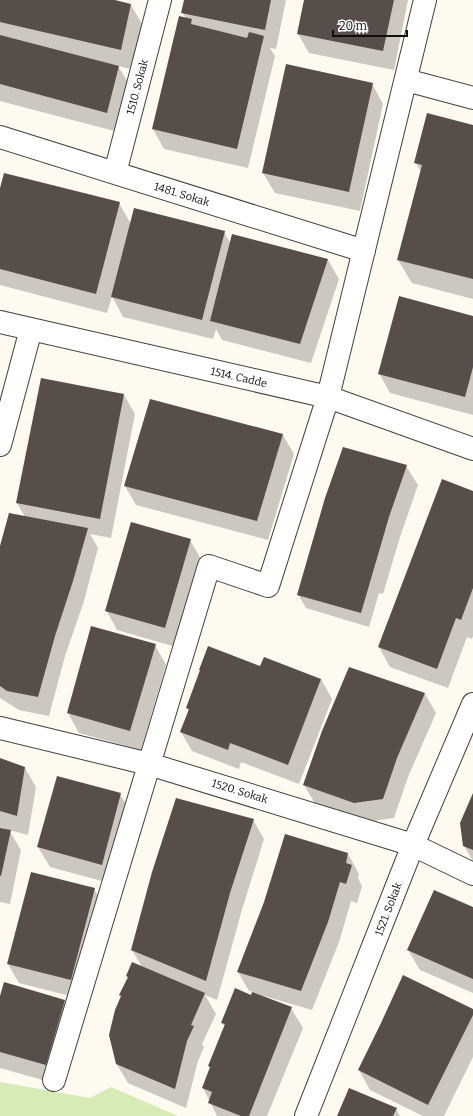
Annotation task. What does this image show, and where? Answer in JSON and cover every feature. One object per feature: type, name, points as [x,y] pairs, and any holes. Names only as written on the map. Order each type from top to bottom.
[{"type":"street","name":"1510. Sokak","points":[[115,173],[160,0]]},
{"type":"street","points":[[54,1080],[209,566],[268,586],[328,397],[425,0]]},
{"type":"street","points":[[406,80],[473,98]]},
{"type":"street","name":"1481. Sokak","points":[[1,141],[115,173],[364,251]]},
{"type":"street","name":"1514. Cadde","points":[[0,322],[328,397],[473,449]]},
{"type":"street","points":[[0,445],[31,329]]},
{"type":"street","name":"1521. Sokak","points":[[306,1116],[413,845],[473,704]]},
{"type":"street","name":"1520. Sokak","points":[[0,728],[149,764],[413,845],[473,874]]},
{"type":"green space","points":[[0,1082],[90,1098],[111,1087],[178,1116],[0,1116]]},
{"type":"building","points":[[0,0],[115,0],[131,4],[121,50],[0,22]]},
{"type":"building","points":[[184,0],[271,0],[265,30],[181,13]]},
{"type":"building","points":[[304,0],[394,0],[383,51],[297,34]]},
{"type":"building","points":[[179,16],[192,19],[191,24],[247,38],[249,32],[264,36],[237,149],[152,129]]},
{"type":"building","points":[[0,35],[119,66],[107,113],[0,84]]},
{"type":"building","points":[[286,64],[373,83],[349,192],[262,173]]},
{"type":"building","points":[[427,113],[473,125],[473,279],[397,260],[422,165],[414,163]]},
{"type":"building","points":[[4,173],[120,202],[96,294],[0,269],[0,188]]},
{"type":"building","points":[[134,208],[225,231],[202,320],[111,297]]},
{"type":"building","points":[[232,234],[328,259],[300,344],[210,321]]},
{"type":"building","points":[[399,296],[473,316],[473,367],[465,397],[378,374]]},
{"type":"building","points":[[41,378],[124,394],[100,519],[16,503]]},
{"type":"building","points":[[150,399],[283,434],[257,521],[124,486]]},
{"type":"building","points":[[343,447],[407,465],[389,517],[361,613],[297,595],[325,498]]},
{"type":"building","points":[[442,479],[473,491],[473,588],[461,620],[456,618],[437,669],[378,647]]},
{"type":"building","points":[[9,513],[88,528],[38,697],[7,691],[0,686],[0,546]]},
{"type":"building","points":[[131,522],[191,539],[165,628],[105,611]]},
{"type":"building","points":[[91,626],[156,644],[130,731],[67,713]]},
{"type":"building","points":[[208,646],[260,666],[264,657],[321,679],[288,765],[230,743],[228,750],[180,732],[189,709],[186,708]]},
{"type":"building","points":[[349,667],[425,693],[397,758],[383,799],[354,803],[303,785],[322,731]]},
{"type":"building","points":[[0,758],[25,767],[17,816],[0,811]]},
{"type":"building","points":[[57,776],[121,793],[102,865],[37,847]]},
{"type":"building","points":[[473,793],[473,850],[463,846],[460,823]]},
{"type":"building","points":[[176,798],[254,819],[230,893],[206,981],[131,950],[152,872]]},
{"type":"building","points":[[0,828],[11,830],[1,876],[0,876]]},
{"type":"building","points":[[285,834],[348,853],[346,863],[352,865],[346,884],[340,882],[328,922],[301,991],[237,972],[264,902]]},
{"type":"building","points":[[31,872],[95,888],[71,980],[7,964]]},
{"type":"building","points":[[434,890],[473,907],[473,979],[407,950]]},
{"type":"building","points":[[132,962],[205,993],[191,1025],[194,1026],[187,1041],[175,1089],[116,1064],[109,1035],[115,1010],[121,996],[119,995],[128,977],[126,976]]},
{"type":"building","points":[[403,975],[473,1009],[473,1015],[428,1105],[358,1070]]},
{"type":"building","points":[[4,982],[65,1000],[46,1065],[0,1052],[0,996]]},
{"type":"building","points":[[235,988],[251,995],[252,992],[292,1007],[249,1116],[241,1116],[208,1103],[212,1092],[202,1088],[210,1067],[208,1066],[225,1024],[221,1023]]},
{"type":"building","points":[[349,1088],[397,1108],[393,1116],[337,1116]]}]
